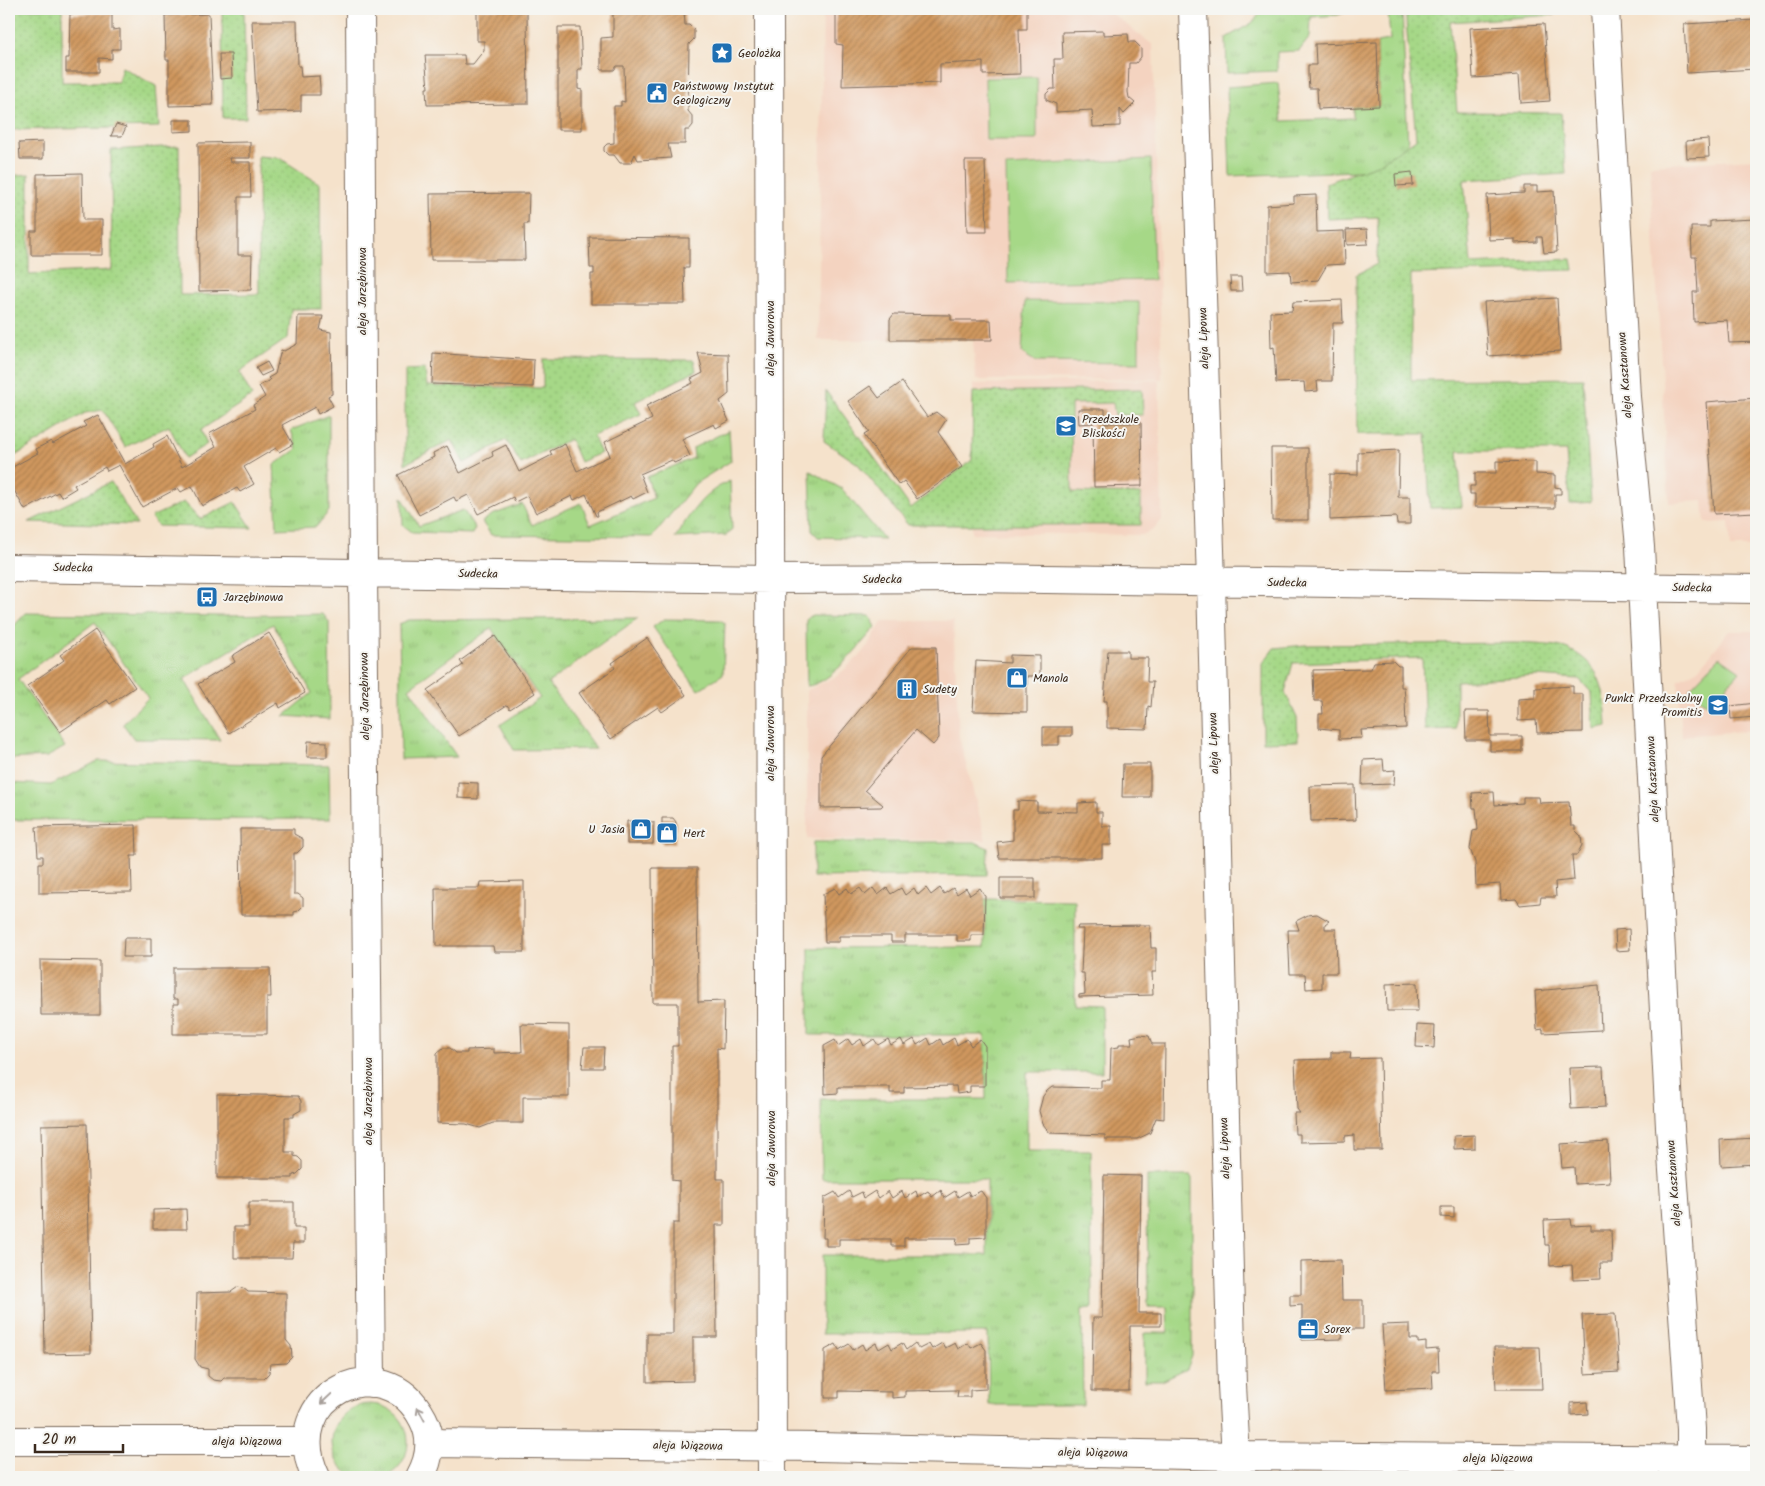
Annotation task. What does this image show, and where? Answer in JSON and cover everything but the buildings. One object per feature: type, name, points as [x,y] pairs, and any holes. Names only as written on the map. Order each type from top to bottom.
[{"type":"street","name":"aleja Jarzębinowa","points":[[360,9],[363,573],[371,1383]]},
{"type":"street","name":"aleja Jaworowa","points":[[769,9],[772,1477]]},
{"type":"street","name":"aleja Lipowa","points":[[1193,9],[1212,582],[1232,1385],[1236,1467]]},
{"type":"street","name":"aleja Kasztanowa","points":[[1605,9],[1626,388],[1640,547],[1670,1127],[1691,1429],[1691,1459]]},
{"type":"street","name":"Sudecka","points":[[9,568],[770,579],[974,578],[1756,589]]},
{"type":"street","points":[[316,1477],[308,1460],[306,1441],[307,1430],[317,1408],[330,1395],[346,1386],[371,1383],[384,1384],[402,1393],[417,1406],[426,1425],[430,1443],[427,1460],[420,1477]]},
{"type":"street","name":"aleja Wiązowa","points":[[9,1441],[306,1441]]},
{"type":"street","name":"aleja Wiązowa","points":[[430,1443],[772,1446],[1236,1467],[1691,1459],[1756,1460]]},
{"type":"shaded area","points":[[823,9],[1106,9],[1153,45],[1162,379],[976,380],[973,340],[818,340]]},
{"type":"shaded area","points":[[1756,159],[1756,547],[1731,547],[1729,522],[1705,523],[1703,501],[1669,503],[1650,165]]},
{"type":"shaded area","name":"Przedszkole Bliskości","points":[[1159,380],[1162,520],[1153,530],[1142,535],[972,533],[973,384]]},
{"type":"shaded area","points":[[883,621],[953,621],[959,737],[986,840],[807,839],[807,690],[837,676],[863,653]]},
{"type":"shaded area","name":"Punkt Przedszkolny Promitis","points":[[1729,631],[1756,631],[1756,730],[1682,736],[1678,680],[1700,668]]},
{"type":"green space","points":[[9,9],[62,9],[62,82],[118,82],[122,67],[156,86],[159,127],[9,130]]},
{"type":"green space","points":[[222,9],[292,9],[244,10],[246,118],[223,118]]},
{"type":"green space","points":[[1264,9],[1354,9],[1338,15],[1311,17],[1310,37],[1299,51],[1277,52],[1277,71],[1227,73],[1226,38],[1252,23]]},
{"type":"green space","points":[[1388,9],[1402,9],[1409,169],[1230,176],[1227,87],[1278,83],[1282,121],[1353,118],[1353,107],[1379,106],[1377,42],[1390,40]]},
{"type":"green space","points":[[1405,9],[1553,9],[1554,15],[1450,22],[1457,112],[1561,113],[1566,174],[1464,180],[1471,264],[1572,259],[1574,270],[1411,274],[1411,380],[1583,378],[1591,502],[1570,504],[1566,451],[1458,451],[1462,507],[1430,508],[1426,434],[1357,434],[1356,275],[1377,264],[1378,217],[1327,219],[1326,183],[1377,165],[1416,139]]},
{"type":"green space","points":[[1037,77],[1037,140],[986,140],[985,78]]},
{"type":"green space","points":[[179,146],[180,295],[259,294],[258,156],[280,158],[320,184],[321,309],[291,309],[288,338],[239,372],[252,396],[201,430],[207,444],[185,458],[169,426],[125,447],[103,410],[85,413],[10,459],[9,176],[29,174],[29,274],[112,270],[111,150]]},
{"type":"green space","points":[[1151,159],[1154,280],[1008,283],[1006,166]]},
{"type":"green space","points":[[1025,301],[1139,302],[1139,363],[1036,362],[1022,353]]},
{"type":"green space","points":[[543,359],[694,360],[696,371],[635,402],[641,414],[593,436],[601,453],[580,462],[570,439],[521,464],[506,440],[464,463],[452,440],[405,464],[405,370],[425,369],[427,386],[543,388]]},
{"type":"green space","points":[[1142,389],[1143,415],[1115,415],[1113,403],[1071,404],[1072,492],[1141,494],[1141,525],[908,525],[858,464],[824,441],[826,391],[911,508],[972,460],[973,392]]},
{"type":"green space","points":[[329,415],[329,511],[316,527],[277,529],[274,465],[297,449],[291,430]]},
{"type":"green space","points":[[729,430],[731,461],[696,483],[652,537],[491,535],[482,522],[492,515],[522,504],[532,525],[581,503],[590,525],[654,498],[647,477],[694,458],[693,448]]},
{"type":"green space","points":[[810,471],[842,489],[884,539],[818,537],[812,531]]},
{"type":"green space","points":[[730,481],[732,529],[727,535],[675,538],[698,505],[712,491]]},
{"type":"green space","points":[[111,482],[137,525],[29,522]]},
{"type":"green space","points":[[402,497],[419,526],[463,510],[475,528],[472,534],[412,532],[403,525]]},
{"type":"green space","points":[[184,502],[200,519],[235,502],[252,528],[158,526],[151,517]]},
{"type":"green space","points":[[26,613],[224,616],[323,614],[329,622],[330,719],[284,716],[312,693],[273,624],[184,679],[220,740],[134,739],[123,724],[148,698],[95,622],[18,679],[65,747],[47,757],[9,759],[9,631]]},
{"type":"green space","points":[[813,615],[870,616],[876,627],[835,671],[816,684],[807,686],[806,619]]},
{"type":"green space","points":[[638,618],[548,683],[596,749],[514,750],[500,725],[540,698],[491,628],[409,688],[457,757],[401,759],[399,624],[409,620]]},
{"type":"green space","points":[[664,619],[720,620],[725,623],[723,674],[698,690],[653,627]]},
{"type":"green space","points":[[1515,643],[1563,647],[1589,663],[1600,681],[1603,691],[1607,726],[1594,729],[1592,693],[1579,679],[1537,676],[1456,681],[1456,729],[1425,730],[1422,658],[1293,663],[1285,692],[1297,718],[1298,741],[1263,742],[1263,663],[1274,648],[1305,645]]},
{"type":"green space","points":[[1720,657],[1740,671],[1709,706],[1689,689]]},
{"type":"green space","points":[[98,761],[329,765],[330,819],[9,820],[9,783],[51,785]]},
{"type":"green space","points":[[813,842],[975,842],[988,848],[987,875],[813,877]]},
{"type":"green space","points":[[985,899],[1075,900],[1075,1005],[1102,1006],[1102,1072],[1027,1072],[1027,1151],[1091,1151],[1092,1308],[1082,1309],[1083,1405],[989,1405],[988,1333],[822,1334],[822,1255],[987,1255],[987,1179],[822,1179],[821,1099],[986,1099],[985,1035],[809,1035],[809,948],[985,947]]},
{"type":"green space","points":[[1147,1176],[1192,1176],[1192,1356],[1187,1369],[1162,1381],[1145,1381],[1145,1333],[1168,1333],[1167,1307],[1148,1307]]},
{"type":"green space","points":[[363,1404],[377,1404],[391,1410],[402,1421],[408,1435],[405,1457],[397,1469],[377,1480],[363,1480],[349,1474],[338,1463],[332,1449],[332,1435],[338,1421],[349,1410]]},
{"type":"place","name":"Geolożka","points":[[722,53]]},
{"type":"place","name":"Państwowy Instytut Geologiczny","points":[[657,93]]},
{"type":"place","name":"Przedszkole Bliskości","points":[[1066,426]]},
{"type":"place","name":"Jarzębinowa","points":[[207,597]]},
{"type":"place","name":"Manola","points":[[1017,678]]},
{"type":"place","name":"Sudety","points":[[907,689]]},
{"type":"place","name":"Punkt Przedszkolny Promitis","points":[[1718,705]]},
{"type":"place","name":"U Jasia","points":[[641,829]]},
{"type":"place","name":"Hert","points":[[667,833]]},
{"type":"place","name":"Sorex","points":[[1308,1329]]}]
